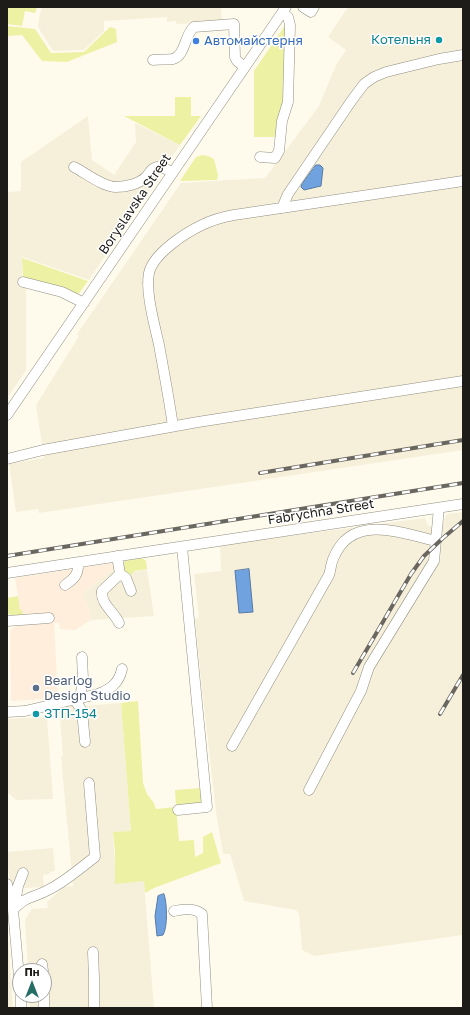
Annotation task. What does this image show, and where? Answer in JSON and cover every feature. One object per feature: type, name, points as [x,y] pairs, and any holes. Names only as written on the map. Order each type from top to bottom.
[{"type":"street","points":[[303,7],[311,12],[314,7]]},
{"type":"street","points":[[260,157],[275,158],[279,151],[282,121],[288,102],[290,25],[284,10]]},
{"type":"street","name":"Boryslavska Street","points":[[8,412],[284,10]]},
{"type":"street","points":[[153,60],[178,56],[189,32],[194,27],[234,24],[235,58],[245,67]]},
{"type":"street","points":[[282,208],[288,194],[364,84],[374,77],[386,72],[439,59],[463,55]]},
{"type":"street","points":[[74,166],[107,185],[116,187],[127,186],[140,181],[157,167],[164,168],[172,172]]},
{"type":"street","points":[[173,426],[151,305],[149,284],[151,267],[160,254],[168,247],[202,224],[219,218],[463,181]]},
{"type":"street","points":[[23,282],[62,292],[84,303]]},
{"type":"street","points":[[49,294],[62,292]]},
{"type":"street","points":[[7,459],[43,450],[173,426],[463,381]]},
{"type":"street","name":"Fabrychna Street","points":[[7,573],[463,504]]},
{"type":"street","points":[[309,790],[361,691],[369,667],[434,561],[439,508]]},
{"type":"street","points":[[232,746],[329,575],[333,557],[347,537],[367,529],[388,530],[436,541]]},
{"type":"street","points":[[178,810],[207,807],[182,547]]},
{"type":"street","points":[[117,556],[120,574],[129,582],[131,591]]},
{"type":"street","points":[[65,584],[76,576],[78,563]]},
{"type":"street","points":[[119,623],[104,600],[102,591],[120,574]]},
{"type":"street","points":[[7,621],[49,618]]},
{"type":"street","points":[[82,657],[83,679],[78,699],[83,716],[85,742]]},
{"type":"street","points":[[7,712],[25,711],[98,694],[109,690],[117,682],[122,670]]},
{"type":"street","points":[[13,910],[24,899],[38,896],[49,890],[95,857],[89,784]]},
{"type":"street","points":[[13,910],[18,886],[24,873]]},
{"type":"street","points":[[7,884],[13,910],[18,963]]},
{"type":"street","points":[[174,911],[186,910],[200,912],[202,914],[207,1008]]},
{"type":"street","points":[[93,952],[94,1008]]},
{"type":"shaded area","points":[[42,7],[221,7],[222,22],[176,24],[176,21],[167,22],[167,17],[104,21],[104,31],[84,50],[53,51],[38,27]]},
{"type":"shaded area","points":[[348,7],[463,7],[463,450],[39,513],[38,509],[16,512],[9,464],[44,458],[36,405],[79,336],[77,334],[181,183],[265,178],[319,106],[336,65],[346,50],[328,37]]},
{"type":"shaded area","points":[[88,116],[92,160],[114,175],[136,142],[135,123],[180,145],[89,280],[22,257],[22,284],[26,284],[26,371],[7,398],[7,192],[21,191],[21,162]]},
{"type":"shaded area","points":[[463,512],[463,935],[314,956],[302,950],[299,914],[296,910],[244,901],[230,854],[223,854],[216,812],[200,670],[195,619],[199,618],[194,574],[221,571],[220,545],[425,518],[428,526],[441,527],[447,514]]},
{"type":"shaded area","points":[[113,563],[114,568],[83,593],[89,607],[91,620],[75,630],[60,629],[59,623],[54,623],[58,698],[11,701],[10,630],[16,626],[24,625],[15,578]]},
{"type":"shaded area","points":[[123,567],[134,572],[147,569],[154,616],[91,620],[89,607],[82,593],[92,587],[114,568]]},
{"type":"shaded area","points":[[121,703],[131,831],[113,833],[116,883],[144,881],[154,1008],[30,1008],[30,1003],[52,1003],[52,963],[28,963],[25,920],[32,909],[48,908],[47,902],[64,887],[73,886],[61,757],[63,756],[59,706],[73,705],[74,707]]},
{"type":"shaded area","points":[[47,717],[53,799],[16,800],[7,792],[7,719]]},
{"type":"shaded area","points":[[53,848],[55,871],[50,872],[50,874],[43,875],[44,887],[11,889],[7,852]]},
{"type":"shaded area","points":[[7,920],[13,1008],[7,1008]]},
{"type":"green space","points":[[7,7],[37,7],[35,13],[25,11],[22,26],[7,24]]},
{"type":"green space","points":[[286,24],[283,101],[276,137],[254,137],[254,71]]},
{"type":"green space","points":[[7,26],[35,29],[51,53],[84,52],[110,27],[116,29],[117,42],[67,62],[42,61],[22,35],[7,36]]},
{"type":"green space","points":[[175,97],[191,97],[191,116],[201,116],[180,145],[124,116],[175,116]]},
{"type":"green space","points":[[202,155],[214,159],[218,175],[217,180],[180,181],[196,157]]},
{"type":"green space","points":[[22,258],[88,281],[77,296],[23,278]]},
{"type":"green space","points":[[142,558],[146,561],[147,569],[135,571],[131,575],[124,571],[123,565],[125,561]]},
{"type":"green space","points":[[18,596],[20,610],[22,610],[23,615],[13,616],[7,613],[7,598]]},
{"type":"green space","points":[[138,701],[143,783],[147,794],[154,803],[156,809],[176,807],[179,841],[194,840],[195,857],[203,853],[203,837],[212,832],[221,863],[154,888],[145,893],[144,881],[115,884],[115,852],[113,832],[131,831],[121,703]]},
{"type":"green space","points":[[202,788],[204,804],[176,805],[175,790]]},
{"type":"water","points":[[316,165],[320,165],[323,168],[321,186],[304,190],[301,187],[302,184]]},
{"type":"water","points":[[249,569],[253,612],[239,613],[235,571]]},
{"type":"water","points":[[164,894],[166,926],[163,935],[157,936],[155,916],[158,896]]},
{"type":"railway","points":[[260,473],[463,440]]},
{"type":"railway","points":[[7,556],[463,483]]},
{"type":"railway","points":[[353,673],[411,574],[424,556],[463,521]]},
{"type":"railway","points":[[440,714],[463,675]]},
{"type":"place","name":"Котельня","points":[[439,40]]},
{"type":"place","name":"Автомайстерня","points":[[196,41]]},
{"type":"place","name":"Bearlog Design Studio","points":[[36,688]]},
{"type":"place","name":"ЗТП-154","points":[[36,714]]}]
